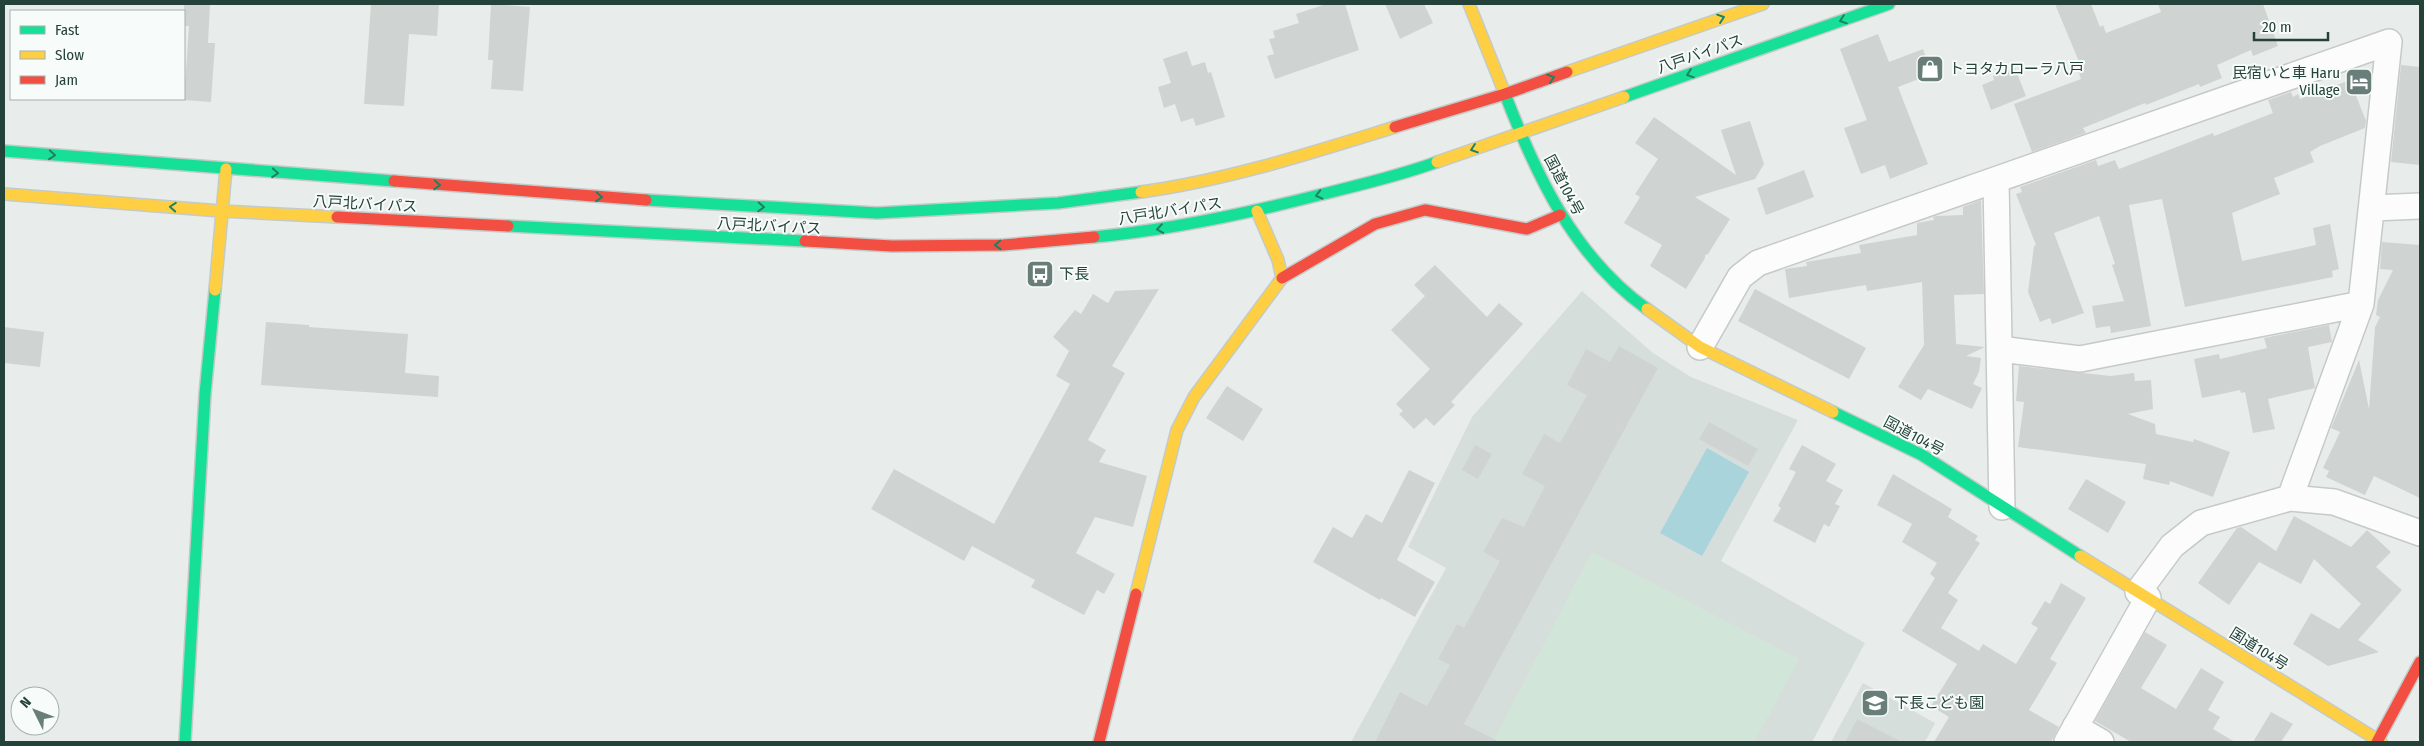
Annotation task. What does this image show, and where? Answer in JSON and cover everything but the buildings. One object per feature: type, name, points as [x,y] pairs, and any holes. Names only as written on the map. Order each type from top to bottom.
[{"type":"main road","name":"国道104号","points":[[1469,4],[1520,133],[1560,215],[1594,261],[1642,306],[1700,347],[1922,455],[2379,742]]},
{"type":"main road","name":"八戸バイパス","points":[[1505,94],[1763,4]]},
{"type":"main road","name":"八戸バイパス","points":[[1520,133],[1889,4]]},
{"type":"main road","name":"八戸北バイパス","points":[[4,150],[226,169],[709,205],[876,213],[1058,203],[1176,187],[1287,160],[1505,94]]},
{"type":"main road","name":"八戸北バイパス","points":[[4,194],[222,211],[892,246],[1003,245],[1117,235],[1204,222],[1258,211],[1407,172],[1520,133]]},
{"type":"main road","points":[[184,742],[205,394],[226,169]]},
{"type":"main road","points":[[1099,742],[1177,430],[1194,397],[1282,278],[1375,224],[1425,210],[1527,229],[1560,215]]},
{"type":"main road","points":[[1258,211],[1278,260],[1282,278]]},
{"type":"main road","points":[[2379,742],[2420,662]]},
{"type":"street","points":[[1700,347],[1740,277],[1758,263],[2389,42],[2361,304],[2290,498]]},
{"type":"street","points":[[1996,180],[2002,507]]},
{"type":"street","points":[[2372,208],[2420,206]]},
{"type":"street","points":[[2000,349],[2080,359],[2361,304]]},
{"type":"street","points":[[2101,742],[2071,735],[2143,595],[2172,546],[2200,523],[2290,498],[2334,502],[2420,532]]},
{"type":"shaded area","points":[[1582,291],[1653,353],[1691,377],[1798,420],[1721,561],[1865,643],[1812,742],[1351,742],[1446,568],[1408,547],[1472,417]]},
{"type":"shaded area","name":"下長こども園","points":[[1863,683],[1935,723],[1925,742],[1831,742]]},
{"type":"green space","points":[[1592,552],[1799,659],[1754,742],[1493,742]]},
{"type":"water","points":[[1707,448],[1749,472],[1702,556],[1660,533]]},
{"type":"traffic: fast","points":[[1624,97],[1889,4]]},
{"type":"traffic: fast","points":[[1505,94],[1530,154],[1560,212],[1598,265],[1621,288],[1647,309]]},
{"type":"traffic: fast","points":[[4,151],[394,181]]},
{"type":"traffic: fast","points":[[1094,237],[1179,226],[1235,215],[1379,180],[1437,162]]},
{"type":"traffic: fast","points":[[646,200],[877,213],[1058,203],[1141,192]]},
{"type":"traffic: fast","points":[[508,226],[805,241]]},
{"type":"traffic: fast","points":[[185,742],[205,394],[215,290]]},
{"type":"traffic: fast","points":[[1833,412],[1922,455],[2080,556]]},
{"type":"traffic: slow","points":[[1469,4],[1505,94]]},
{"type":"traffic: slow","points":[[1567,72],[1763,4]]},
{"type":"traffic: slow","points":[[1437,162],[1624,97]]},
{"type":"traffic: slow","points":[[1141,192],[1237,173],[1301,156],[1395,127]]},
{"type":"traffic: slow","points":[[215,290],[226,169]]},
{"type":"traffic: slow","points":[[4,194],[221,211],[337,217]]},
{"type":"traffic: slow","points":[[1136,594],[1177,430],[1194,397],[1282,278],[1278,260],[1257,211]]},
{"type":"traffic: slow","points":[[1647,309],[1700,347],[1833,412]]},
{"type":"traffic: slow","points":[[2080,556],[2381,742]]},
{"type":"traffic: jam","points":[[1395,127],[1505,94],[1567,72]]},
{"type":"traffic: jam","points":[[394,181],[646,200]]},
{"type":"traffic: jam","points":[[1282,278],[1375,224],[1425,210],[1527,229],[1560,215]]},
{"type":"traffic: jam","points":[[337,217],[508,226]]},
{"type":"traffic: jam","points":[[805,241],[892,246],[1003,245],[1094,237]]},
{"type":"traffic: jam","points":[[1099,742],[1136,594]]},
{"type":"traffic: jam","points":[[2377,742],[2420,662]]},
{"type":"place","name":"トヨタカローラ八戸","points":[[1930,69]]},
{"type":"place","name":"民宿いと車 Haru Village","points":[[2359,82]]},
{"type":"place","name":"下長","points":[[1040,274]]},
{"type":"place","name":"下長こども園","points":[[1875,703]]}]
